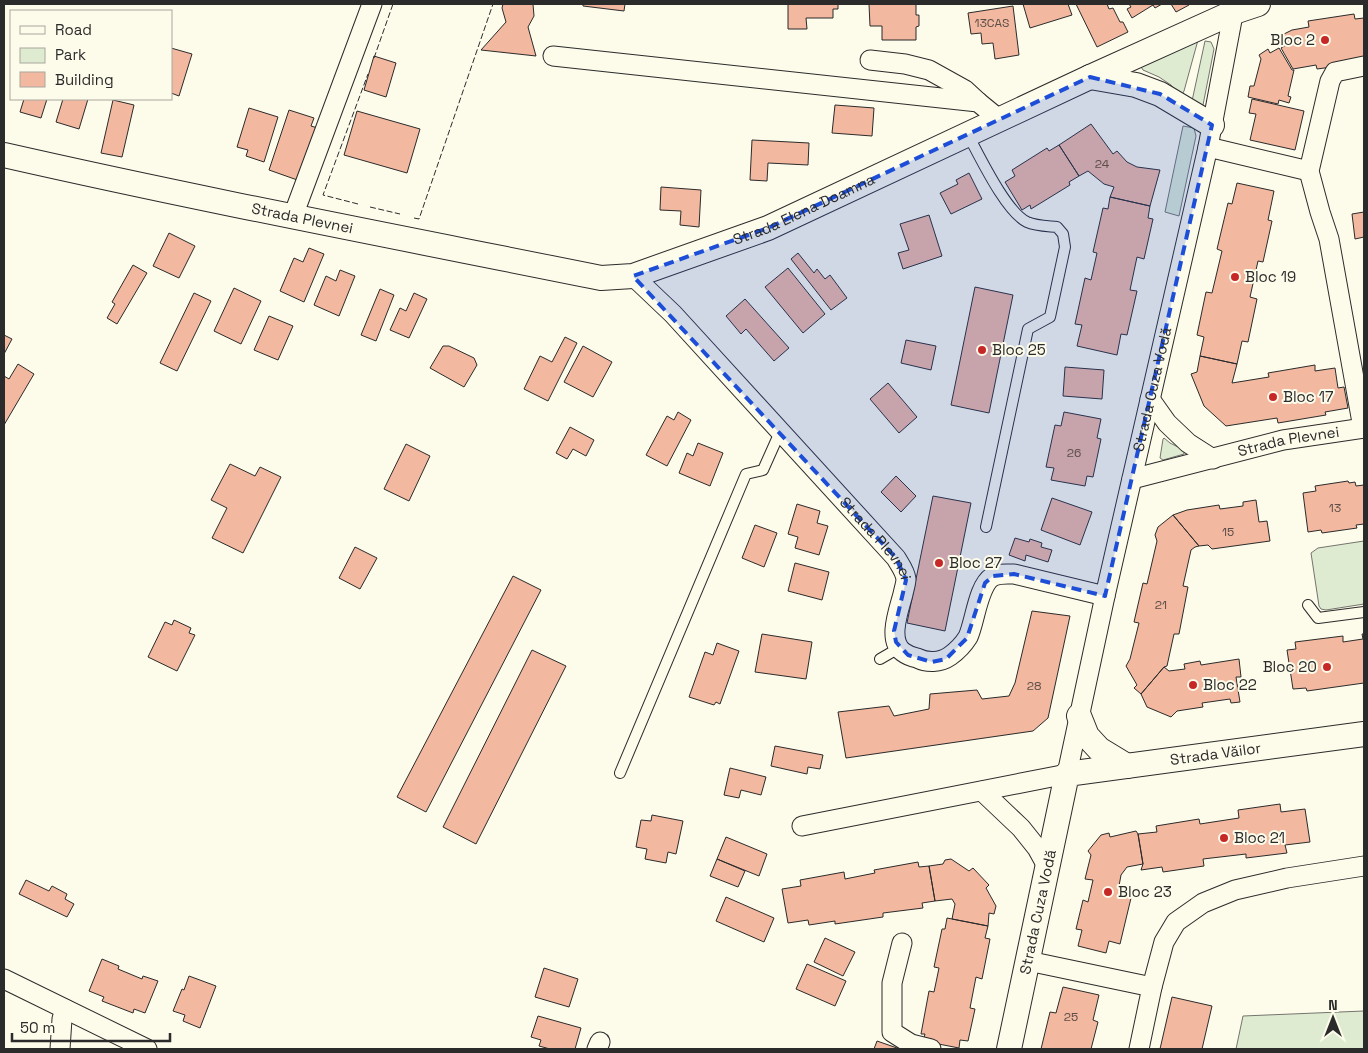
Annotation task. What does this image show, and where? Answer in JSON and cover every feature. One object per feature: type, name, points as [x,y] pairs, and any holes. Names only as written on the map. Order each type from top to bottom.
[{"type":"street","points":[[294,216],[372,4]]},
{"type":"street","name":"Strada Elena Doamna","points":[[601,278],[633,276],[768,228],[1234,8],[1258,4]]},
{"type":"street","name":"Strada Cuza Vodă","points":[[1009,1049],[1105,596],[1210,136],[1234,8]]},
{"type":"street","points":[[553,56],[978,102]]},
{"type":"street","points":[[870,60],[905,64],[929,70],[965,90],[1000,120]]},
{"type":"street","points":[[1364,66],[1335,72],[1330,80],[1310,171],[1329,239],[1364,428]]},
{"type":"street","points":[[1090,77],[1136,85],[1160,94],[1210,136],[1310,171]]},
{"type":"street","name":"Strada Plevnei","points":[[4,155],[601,278]]},
{"type":"street","name":"Strada Plevnei","points":[[633,276],[673,314],[896,558],[903,569],[906,580],[894,632],[899,648]]},
{"type":"street","points":[[1150,399],[1167,423],[1188,443],[1213,459]]},
{"type":"street","name":"Strada Plevnei","points":[[1132,479],[1283,440],[1364,428]]},
{"type":"street","points":[[899,648],[908,655],[932,662],[946,659],[958,650],[967,638],[985,583],[993,576],[1014,574],[1105,596]]},
{"type":"street","points":[[1080,716],[1087,736],[1098,749],[1127,766]]},
{"type":"street","name":"Strada Văilor","points":[[1067,774],[1364,734]]},
{"type":"street","points":[[802,826],[1067,774]]},
{"type":"street","points":[[982,791],[1021,828],[1037,848],[1048,868]]},
{"type":"street","points":[[1139,1049],[1164,942],[1176,922],[1203,903],[1235,890],[1287,878],[1364,866]]},
{"type":"street","points":[[902,943],[892,983],[892,1032],[911,1044],[931,1049]]},
{"type":"street","points":[[1028,961],[1152,987]]},
{"type":"street","points":[[4,980],[147,1049]]},
{"type":"street","points":[[60,1049],[62,1019],[65,1009]]},
{"type":"lane","points":[[968,135],[1007,204],[1017,216],[1027,222],[1041,226],[1057,227],[1063,234],[1065,247],[1050,317],[1028,329],[986,527]]},
{"type":"lane","points":[[620,773],[746,474],[763,470],[780,432]]},
{"type":"lane","points":[[1308,605],[1318,618],[1364,612]]},
{"type":"lane","points":[[880,659],[899,648]]},
{"type":"highlighted area","points":[[1090,77],[1160,94],[1212,125],[1105,596],[1014,574],[993,576],[985,583],[967,638],[946,659],[932,662],[908,655],[896,642],[894,631],[906,580],[896,558],[633,276],[768,228]]},
{"type":"green space","points":[[1198,40],[1181,96],[1171,85],[1143,70],[1140,65]]},
{"type":"green space","points":[[1205,41],[1211,42],[1214,49],[1203,105],[1192,101]]},
{"type":"green space","points":[[1183,126],[1194,128],[1196,136],[1179,216],[1165,212]]},
{"type":"green space","points":[[1164,438],[1184,450],[1184,454],[1163,460],[1160,458]]},
{"type":"green space","points":[[1364,541],[1364,604],[1326,610],[1321,609],[1311,553],[1318,548]]},
{"type":"green space","points":[[1364,1011],[1364,1049],[1236,1049],[1243,1016]]},
{"type":"building","points":[[503,4],[533,4],[534,16],[528,27],[536,56],[481,50],[506,22],[502,8]]},
{"type":"building","points":[[583,4],[625,4],[624,11],[583,6]]},
{"type":"building","points":[[788,4],[838,4],[838,9],[833,9],[833,18],[806,18],[807,29],[788,29]]},
{"type":"building","points":[[869,4],[916,4],[919,26],[916,27],[916,40],[882,40],[882,26],[870,26]]},
{"type":"building","points":[[1023,4],[1068,4],[1072,15],[1030,28]]},
{"type":"building","points":[[1076,4],[1107,4],[1109,9],[1113,8],[1128,32],[1097,47]]},
{"type":"building","points":[[1129,4],[1162,4],[1155,8],[1153,5],[1132,18],[1127,9],[1131,7]]},
{"type":"building","points":[[1171,4],[1188,4],[1189,5],[1176,12]]},
{"type":"building","points":[[1013,6],[1019,55],[995,59],[993,43],[982,44],[981,33],[971,34],[968,13]]},
{"type":"building","name":"Bloc 2","points":[[1354,14],[1355,19],[1364,18],[1364,58],[1361,63],[1317,69],[1316,65],[1293,69],[1281,48],[1288,44],[1282,35],[1292,30],[1309,27],[1308,21]]},
{"type":"building","points":[[172,48],[192,54],[179,96],[172,93]]},
{"type":"building","points":[[1279,48],[1292,70],[1294,70],[1288,96],[1291,97],[1289,103],[1279,100],[1278,104],[1248,97],[1250,86],[1254,86],[1261,59],[1259,55],[1268,49],[1270,53]]},
{"type":"building","points":[[374,56],[396,63],[386,97],[364,90]]},
{"type":"building","points":[[1252,99],[1304,111],[1295,150],[1250,140],[1256,114],[1249,113]]},
{"type":"building","points":[[24,100],[47,100],[41,118],[20,112]]},
{"type":"building","points":[[63,100],[88,100],[79,129],[56,122]]},
{"type":"building","points":[[113,100],[134,105],[122,157],[101,153]]},
{"type":"building","points":[[835,105],[874,108],[872,136],[832,133]]},
{"type":"building","points":[[249,108],[278,117],[264,162],[246,156],[248,150],[237,147]]},
{"type":"building","points":[[289,110],[314,118],[311,126],[321,129],[303,182],[269,170]]},
{"type":"building","points":[[357,111],[420,129],[407,173],[344,155]]},
{"type":"building","points":[[1091,124],[1113,154],[1117,151],[1127,162],[1137,167],[1160,170],[1150,206],[1110,197],[1114,187],[1104,184],[1088,171],[1079,176],[1059,145]]},
{"type":"building","points":[[752,140],[809,143],[808,165],[768,163],[767,181],[750,180]]},
{"type":"building","points":[[1059,145],[1079,176],[1069,182],[1070,185],[1031,209],[1030,205],[1022,210],[1005,182],[1015,176],[1012,170],[1047,148],[1049,151]]},
{"type":"building","points":[[969,173],[982,199],[951,214],[940,193],[958,184],[956,180]]},
{"type":"building","name":"Bloc 19","points":[[1237,183],[1274,191],[1268,220],[1272,221],[1263,262],[1258,261],[1250,297],[1257,299],[1248,342],[1242,341],[1237,364],[1200,356],[1204,337],[1197,335],[1206,292],[1212,293],[1222,251],[1217,249],[1228,203],[1232,204]]},
{"type":"building","points":[[661,187],[701,190],[699,227],[680,225],[681,211],[660,210]]},
{"type":"building","points":[[1110,197],[1150,206],[1148,218],[1153,219],[1144,259],[1137,257],[1130,290],[1137,291],[1127,335],[1121,334],[1117,355],[1077,346],[1082,325],[1075,324],[1085,278],[1091,280],[1097,253],[1093,252],[1103,208],[1108,209]]},
{"type":"building","points":[[1364,212],[1364,237],[1355,239],[1352,214]]},
{"type":"building","points":[[929,215],[942,256],[903,269],[898,253],[909,250],[900,224]]},
{"type":"building","points":[[169,233],[195,246],[179,278],[153,266]]},
{"type":"building","points":[[309,248],[324,254],[304,302],[280,291],[294,258],[303,262]]},
{"type":"building","points":[[798,253],[814,273],[817,269],[825,279],[830,275],[847,298],[831,310],[791,259]]},
{"type":"building","points":[[133,265],[147,273],[117,324],[107,318],[115,304],[112,302]]},
{"type":"building","points":[[788,268],[825,314],[803,333],[765,287]]},
{"type":"building","points":[[340,270],[355,276],[339,316],[314,305],[326,276],[336,281]]},
{"type":"building","name":"Bloc 25","points":[[975,287],[1013,295],[989,413],[951,405]]},
{"type":"building","points":[[234,288],[261,301],[241,344],[214,331]]},
{"type":"building","points":[[380,289],[394,295],[376,341],[361,335]]},
{"type":"building","points":[[194,293],[211,301],[177,371],[160,363]]},
{"type":"building","points":[[414,293],[427,299],[409,338],[390,330],[400,308],[406,311]]},
{"type":"building","points":[[745,299],[789,348],[774,361],[746,329],[741,334],[726,316]]},
{"type":"building","points":[[269,316],[293,326],[278,360],[254,350]]},
{"type":"building","points":[[4,335],[12,339],[4,354]]},
{"type":"building","points":[[565,337],[577,343],[548,401],[524,389],[540,356],[552,362]]},
{"type":"building","points":[[906,340],[936,346],[931,370],[901,363]]},
{"type":"building","points":[[443,346],[449,346],[474,358],[477,365],[464,387],[430,368]]},
{"type":"building","points":[[583,346],[612,362],[593,397],[564,382]]},
{"type":"building","name":"Bloc 17","points":[[1200,356],[1237,364],[1232,383],[1269,377],[1268,373],[1315,365],[1315,371],[1335,368],[1338,388],[1344,387],[1348,408],[1325,412],[1326,415],[1278,423],[1277,418],[1226,426],[1204,406],[1191,374],[1197,372]]},
{"type":"building","points":[[18,364],[34,374],[4,425],[4,376],[9,379]]},
{"type":"building","points":[[1065,367],[1104,370],[1102,399],[1063,396]]},
{"type":"building","points":[[888,383],[917,417],[899,433],[870,399]]},
{"type":"building","points":[[678,412],[691,420],[667,466],[646,455],[667,416],[674,420]]},
{"type":"building","points":[[1064,412],[1101,419],[1097,438],[1101,439],[1093,477],[1087,476],[1085,486],[1051,480],[1054,468],[1046,467],[1055,425],[1061,426]]},
{"type":"building","points":[[570,427],[594,440],[586,456],[573,449],[567,459],[556,453]]},
{"type":"building","points":[[698,443],[723,453],[710,486],[679,473],[687,453],[693,456]]},
{"type":"building","points":[[406,444],[430,456],[409,501],[384,489]]},
{"type":"building","points":[[230,464],[255,476],[260,467],[281,477],[243,553],[212,538],[227,508],[211,500]]},
{"type":"building","points":[[896,476],[916,496],[901,512],[881,492]]},
{"type":"building","points":[[1348,481],[1349,483],[1355,482],[1356,486],[1364,485],[1364,524],[1356,525],[1357,528],[1322,533],[1321,530],[1308,532],[1303,493],[1316,491],[1315,486]]},
{"type":"building","name":"Bloc 27","points":[[933,496],[971,503],[945,631],[907,623]]},
{"type":"building","points":[[1052,498],[1092,512],[1080,545],[1041,530]]},
{"type":"building","points":[[1256,500],[1259,522],[1267,521],[1270,541],[1212,549],[1208,545],[1199,546],[1173,515],[1187,510],[1219,505],[1220,509],[1243,506],[1243,502]]},
{"type":"building","points":[[797,504],[820,511],[817,523],[828,526],[819,555],[795,548],[798,537],[788,534]]},
{"type":"building","points":[[1173,515],[1199,546],[1191,550],[1183,586],[1188,587],[1179,634],[1174,634],[1167,666],[1164,667],[1141,694],[1134,688],[1137,685],[1126,666],[1130,659],[1139,623],[1134,622],[1143,583],[1147,584],[1157,541],[1155,535],[1158,527]]},
{"type":"building","points":[[755,525],[777,533],[764,567],[742,558]]},
{"type":"building","points":[[1015,538],[1029,542],[1030,539],[1042,543],[1041,547],[1052,550],[1048,562],[1026,555],[1025,561],[1009,555]]},
{"type":"building","points":[[355,547],[377,558],[360,589],[339,578]]},
{"type":"building","points":[[795,563],[829,572],[822,600],[788,591]]},
{"type":"building","points":[[513,576],[541,590],[426,812],[397,797]]},
{"type":"building","points":[[1032,611],[1070,616],[1048,718],[1033,731],[846,758],[838,712],[889,706],[894,716],[929,709],[930,694],[977,690],[982,699],[1009,696],[1015,683]]},
{"type":"building","points":[[174,620],[191,628],[189,633],[195,635],[177,671],[148,657],[165,622],[172,625]]},
{"type":"building","points":[[762,634],[812,642],[806,679],[755,672]]},
{"type":"building","name":"Bloc 20","points":[[1362,634],[1364,634],[1364,683],[1307,691],[1306,688],[1293,689],[1287,650],[1296,649],[1295,642],[1343,636],[1343,642],[1363,639]]},
{"type":"building","points":[[717,643],[739,651],[720,704],[716,702],[714,705],[689,697],[705,652],[713,655]]},
{"type":"building","points":[[532,650],[566,666],[476,844],[443,827]]},
{"type":"building","name":"Bloc 22","points":[[1239,659],[1241,677],[1236,677],[1240,702],[1231,703],[1230,699],[1202,703],[1203,707],[1177,711],[1171,717],[1147,707],[1141,694],[1164,667],[1169,671],[1185,669],[1184,664],[1200,661],[1201,665]]},
{"type":"building","points":[[775,746],[823,755],[820,769],[808,767],[807,774],[771,766]]},
{"type":"building","points":[[730,768],[766,777],[761,795],[741,790],[739,798],[724,795]]},
{"type":"building","name":"Bloc 21","points":[[1280,804],[1281,812],[1305,809],[1310,842],[1285,845],[1287,853],[1246,858],[1246,854],[1203,859],[1204,866],[1163,872],[1162,867],[1141,870],[1143,864],[1138,834],[1157,832],[1156,826],[1199,819],[1200,824],[1239,818],[1238,810]]},
{"type":"building","points":[[652,815],[683,821],[676,854],[668,852],[666,863],[645,859],[647,849],[636,847],[641,820],[651,821]]},
{"type":"building","name":"Bloc 23","points":[[1136,831],[1143,864],[1127,867],[1121,875],[1119,886],[1126,888],[1124,896],[1131,898],[1120,944],[1109,941],[1106,953],[1078,946],[1082,930],[1076,929],[1083,900],[1088,902],[1093,880],[1085,879],[1091,855],[1088,851],[1101,835],[1109,833],[1110,837]]},
{"type":"building","points":[[726,837],[767,854],[759,876],[717,859]]},
{"type":"building","points":[[717,859],[745,871],[738,887],[710,876]]},
{"type":"building","points":[[951,859],[969,871],[973,868],[989,885],[986,888],[996,906],[994,914],[989,913],[988,926],[952,919],[955,904],[952,899],[935,901],[929,866],[943,864],[945,860]]},
{"type":"building","points":[[918,862],[919,867],[929,866],[935,901],[922,903],[923,908],[883,913],[883,917],[835,924],[835,921],[809,925],[808,920],[788,923],[782,889],[801,886],[800,880],[844,872],[845,879],[875,873],[874,870]]},
{"type":"building","points":[[26,880],[49,891],[52,886],[67,894],[65,899],[74,904],[67,917],[19,894]]},
{"type":"building","points":[[726,897],[774,918],[764,942],[716,921]]},
{"type":"building","points":[[947,918],[988,926],[985,938],[990,939],[982,979],[976,977],[970,1008],[975,1009],[968,1041],[960,1040],[959,1048],[923,1041],[925,1034],[921,1034],[929,991],[934,992],[939,968],[934,967],[942,929],[945,929]]},
{"type":"building","points":[[825,938],[855,952],[843,976],[814,962]]},
{"type":"building","points":[[102,959],[119,966],[118,969],[142,979],[143,976],[158,981],[145,1013],[134,1009],[133,1013],[102,1001],[104,997],[89,991]]},
{"type":"building","points":[[807,964],[846,981],[835,1006],[796,989]]},
{"type":"building","points":[[544,968],[578,979],[569,1007],[535,997]]},
{"type":"building","points":[[189,976],[216,986],[200,1028],[183,1021],[185,1015],[173,1011]]},
{"type":"building","points":[[1063,987],[1099,995],[1093,1020],[1098,1022],[1091,1049],[1041,1049],[1050,1012],[1056,1013]]},
{"type":"building","points":[[1172,997],[1212,1006],[1202,1049],[1160,1049]]},
{"type":"building","points":[[538,1016],[581,1028],[575,1049],[550,1049],[539,1046],[541,1040],[531,1037]]},
{"type":"building","points":[[877,1041],[900,1049],[874,1049]]},
{"type":"fence","points":[[374,58],[393,4]]},
{"type":"fence","points":[[414,218],[419,219],[493,4]]},
{"type":"fence","points":[[358,204],[323,195],[368,74]]},
{"type":"fence","points":[[370,207],[400,214]]},
{"type":"place","name":"Bloc 2","points":[[1325,40]]},
{"type":"place","name":"Bloc 19","points":[[1235,277]]},
{"type":"place","name":"Bloc 25","points":[[982,350]]},
{"type":"place","name":"Bloc 17","points":[[1273,397]]},
{"type":"place","name":"Bloc 27","points":[[939,563]]},
{"type":"place","name":"Bloc 20","points":[[1327,667]]},
{"type":"place","name":"Bloc 22","points":[[1193,685]]},
{"type":"place","name":"Bloc 21","points":[[1224,838]]},
{"type":"place","name":"Bloc 23","points":[[1108,892]]}]
